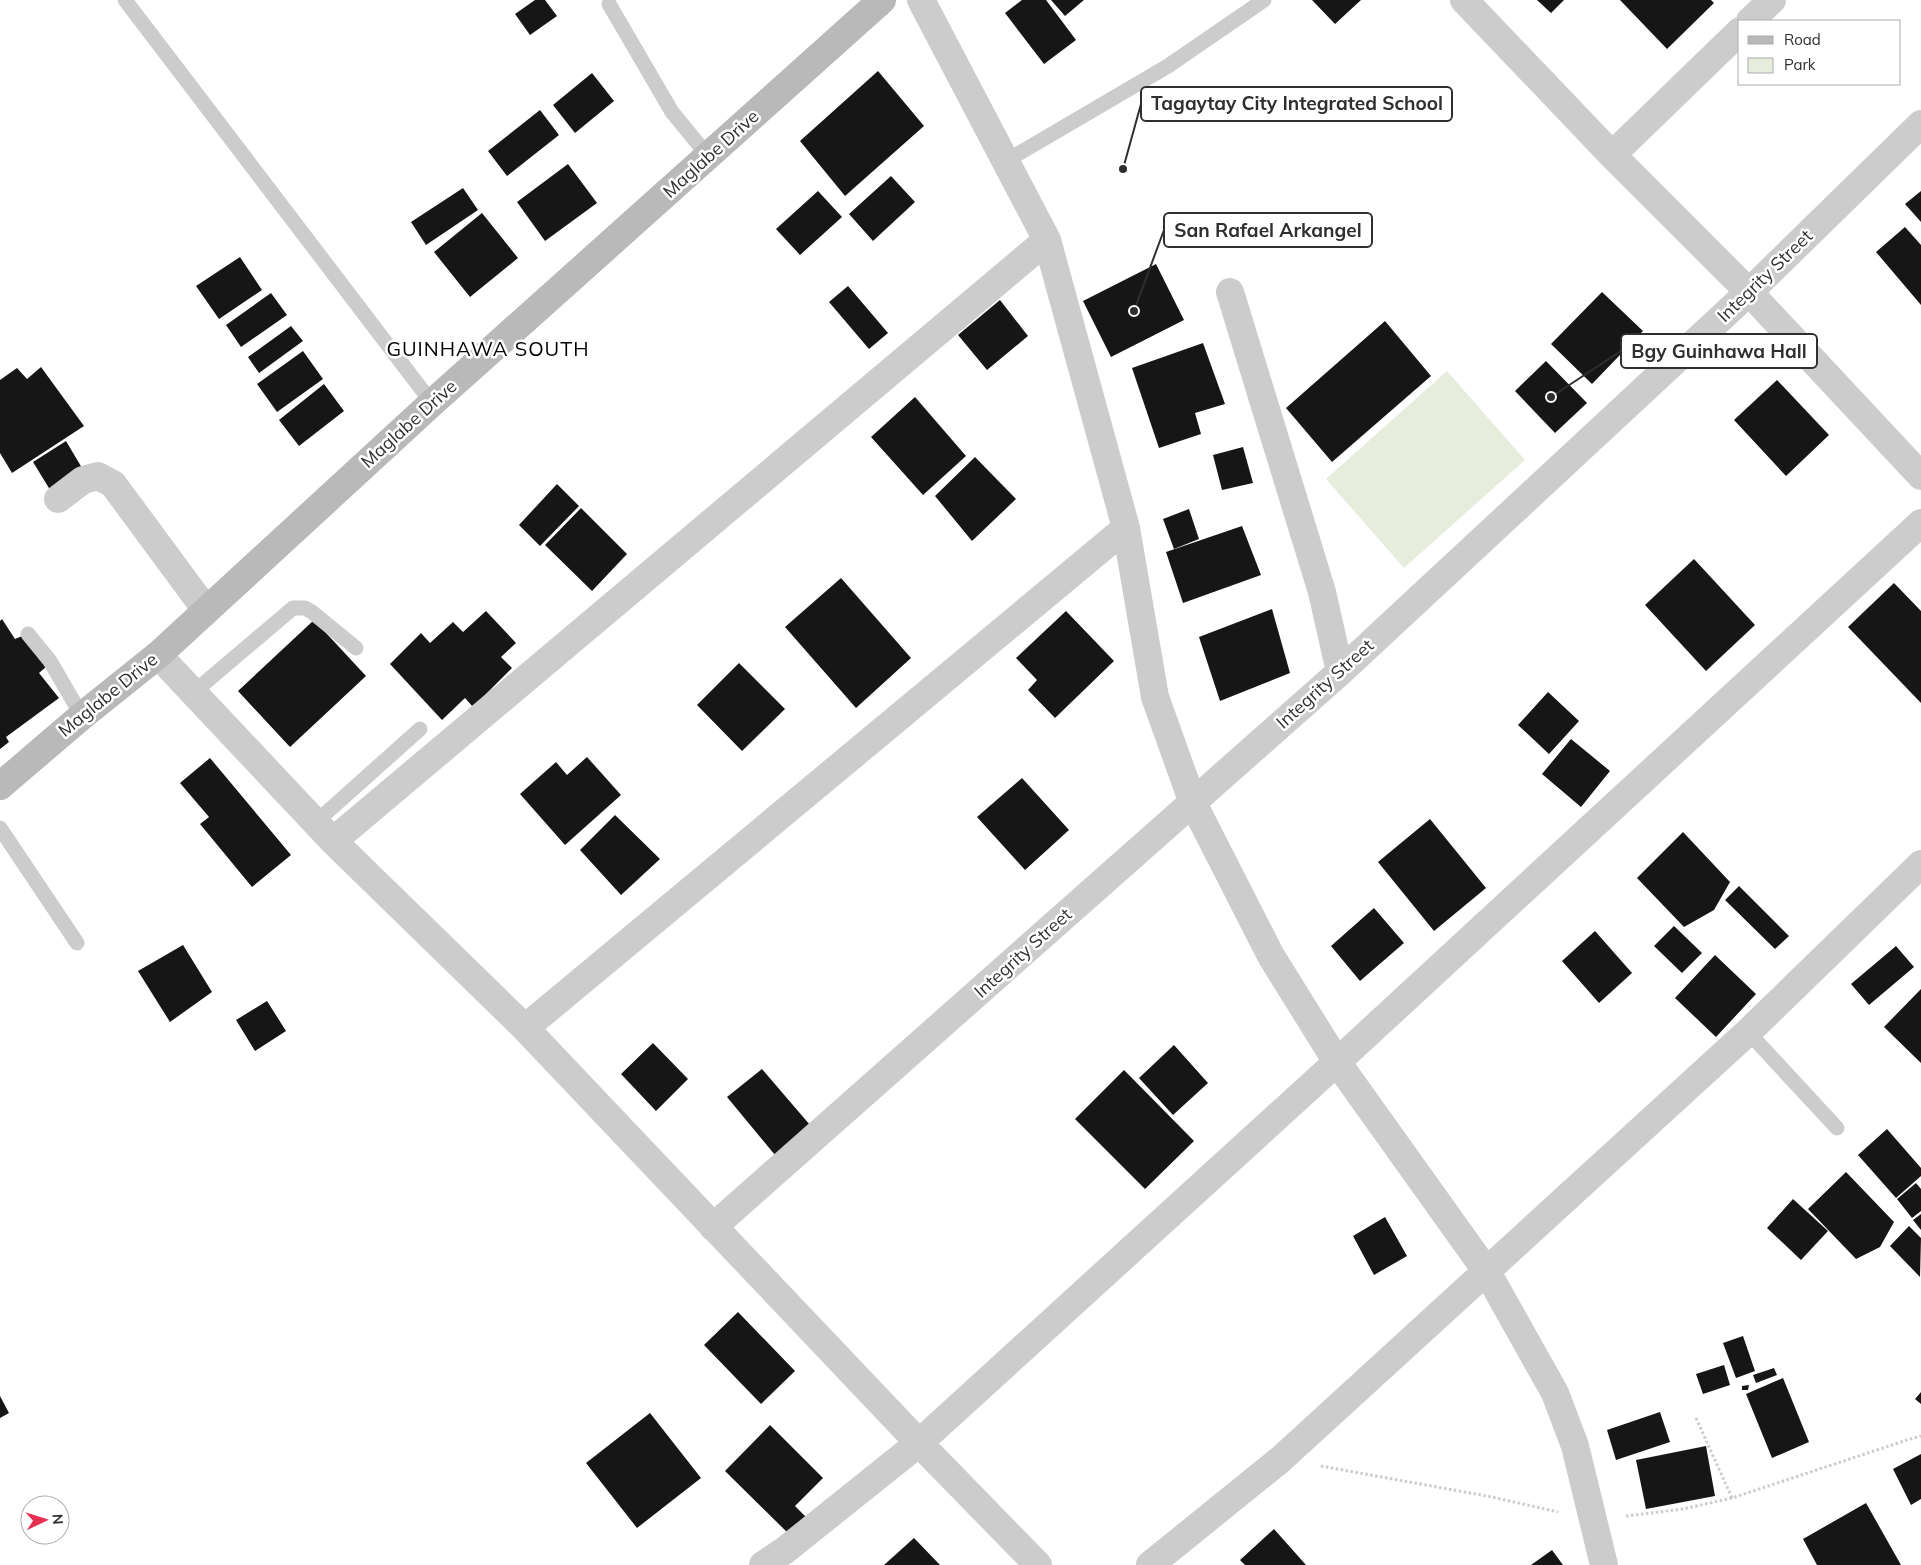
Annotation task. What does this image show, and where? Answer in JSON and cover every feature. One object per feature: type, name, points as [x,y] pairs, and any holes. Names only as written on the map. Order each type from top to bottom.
[{"type":"main road","name":"Maglabe Drive","points":[[0,786],[82,716],[158,655],[432,403],[882,0]]},
{"type":"street","points":[[921,0],[1047,240],[1126,528],[1155,697],[1193,803],[1271,956],[1338,1062],[1486,1272],[1555,1393],[1575,1446],[1604,1565]]},
{"type":"street","points":[[1464,0],[1612,155],[1749,292],[1921,476]]},
{"type":"street","points":[[1751,20],[1772,0]]},
{"type":"street","points":[[1612,155],[1738,33]]},
{"type":"street","name":"Integrity Street","points":[[714,1227],[1340,672],[1749,292],[1921,124]]},
{"type":"street","points":[[325,832],[1047,240]]},
{"type":"street","points":[[1230,292],[1322,592],[1340,672]]},
{"type":"street","points":[[58,498],[83,480],[98,476],[113,484],[206,610]]},
{"type":"street","points":[[763,1565],[784,1551],[919,1444],[1338,1062],[1921,523]]},
{"type":"street","points":[[525,1028],[1126,528]]},
{"type":"street","points":[[158,655],[325,832],[525,1028],[919,1444],[1038,1565]]},
{"type":"street","points":[[1150,1565],[1281,1459],[1748,1032],[1921,864]]},
{"type":"lane","points":[[125,0],[432,403]]},
{"type":"lane","points":[[1006,161],[1168,66],[1264,0]]},
{"type":"lane","points":[[609,4],[672,112],[708,156]]},
{"type":"lane","points":[[194,692],[293,608],[305,608],[312,612],[356,648]]},
{"type":"lane","points":[[28,634],[50,661],[82,716]]},
{"type":"lane","points":[[325,832],[420,729]]},
{"type":"lane","points":[[0,828],[77,943]]},
{"type":"lane","points":[[1748,1032],[1837,1128]]},
{"type":"path","points":[[1696,1418],[1732,1498]]},
{"type":"green space","points":[[1447,371],[1525,460],[1404,568],[1326,479]]},
{"type":"building","points":[[535,0],[545,0],[557,16],[530,35],[515,14]]},
{"type":"building","points":[[1022,0],[1046,0],[1076,40],[1044,64],[1005,13]]},
{"type":"building","points":[[1051,0],[1084,0],[1065,16]]},
{"type":"building","points":[[1312,0],[1361,0],[1335,24]]},
{"type":"building","points":[[1537,0],[1564,0],[1551,13]]},
{"type":"building","points":[[1620,0],[1711,0],[1714,3],[1667,49]]},
{"type":"building","points":[[878,71],[924,126],[845,196],[800,141]]},
{"type":"building","points":[[592,73],[614,101],[575,133],[553,105]]},
{"type":"building","points":[[540,110],[559,135],[507,176],[488,151]]},
{"type":"building","points":[[568,164],[597,203],[545,241],[517,202]]},
{"type":"building","points":[[891,176],[915,202],[873,241],[849,214]]},
{"type":"building","points":[[463,188],[478,210],[426,245],[411,222]]},
{"type":"building","points":[[818,191],[842,217],[800,255],[776,229]]},
{"type":"building","points":[[1921,191],[1921,222],[1905,204]]},
{"type":"building","points":[[482,213],[518,258],[470,297],[434,252]]},
{"type":"building","points":[[1905,227],[1921,245],[1921,305],[1876,252]]},
{"type":"building","points":[[240,257],[262,290],[219,319],[196,286]]},
{"type":"building","points":[[1156,264],[1184,320],[1111,357],[1083,301]]},
{"type":"building","points":[[848,286],[888,333],[869,349],[829,302]]},
{"type":"building","points":[[1602,292],[1643,331],[1592,384],[1551,344]]},
{"type":"building","points":[[271,293],[287,315],[241,347],[226,325]]},
{"type":"building","points":[[1000,300],[1028,336],[987,370],[958,335]]},
{"type":"building","points":[[1385,321],[1431,376],[1332,462],[1286,408]]},
{"type":"building","points":[[291,326],[303,341],[259,373],[248,357]]},
{"type":"building","points":[[1203,343],[1225,404],[1195,413],[1201,434],[1159,448],[1132,368]]},
{"type":"building","points":[[303,351],[323,379],[277,412],[257,384]]},
{"type":"building","points":[[1546,361],[1587,403],[1555,433],[1515,391]]},
{"type":"building","points":[[41,367],[84,426],[12,473],[0,453],[0,380],[17,368],[27,379]]},
{"type":"building","points":[[1777,380],[1829,435],[1786,476],[1734,420]]},
{"type":"building","points":[[324,384],[344,411],[299,446],[279,420]]},
{"type":"building","points":[[915,397],[966,456],[923,495],[871,437]]},
{"type":"building","points":[[66,441],[85,473],[52,493],[33,462]]},
{"type":"building","points":[[1243,447],[1253,483],[1222,490],[1213,455]]},
{"type":"building","points":[[975,457],[1016,499],[972,541],[935,496]]},
{"type":"building","points":[[557,484],[579,506],[540,546],[519,525]]},
{"type":"building","points":[[581,508],[627,554],[592,591],[545,545]]},
{"type":"building","points":[[1189,509],[1199,539],[1174,549],[1163,519]]},
{"type":"building","points":[[1242,526],[1261,575],[1183,603],[1166,552]]},
{"type":"building","points":[[1694,559],[1755,625],[1706,671],[1645,605]]},
{"type":"building","points":[[841,578],[911,658],[856,708],[785,627]]},
{"type":"building","points":[[1894,583],[1921,611],[1921,703],[1848,627]]},
{"type":"building","points":[[1272,609],[1290,673],[1220,701],[1199,637]]},
{"type":"building","points":[[486,611],[516,643],[501,657],[512,668],[473,707],[465,698],[442,720],[390,664],[421,633],[430,643],[453,622],[463,632]]},
{"type":"building","points":[[1066,611],[1114,661],[1055,718],[1028,690],[1037,680],[1016,658]]},
{"type":"building","points":[[2,619],[15,639],[27,634],[46,667],[39,673],[59,698],[6,737],[9,742],[0,749],[0,621]]},
{"type":"building","points":[[314,620],[366,676],[290,747],[238,691]]},
{"type":"building","points":[[739,663],[785,709],[742,751],[697,705]]},
{"type":"building","points":[[1548,692],[1579,721],[1549,754],[1518,725]]},
{"type":"building","points":[[1571,739],[1610,771],[1581,807],[1542,774]]},
{"type":"building","points":[[587,757],[621,795],[565,845],[520,794],[556,762],[567,775]]},
{"type":"building","points":[[210,758],[291,855],[252,887],[200,824],[209,817],[180,783]]},
{"type":"building","points":[[1022,778],[1069,830],[1025,870],[977,817]]},
{"type":"building","points":[[615,815],[660,859],[621,895],[580,850]]},
{"type":"building","points":[[1430,819],[1486,888],[1434,931],[1378,862]]},
{"type":"building","points":[[1683,832],[1730,882],[1714,910],[1684,927],[1637,878]]},
{"type":"building","points":[[1739,886],[1789,936],[1775,949],[1725,900]]},
{"type":"building","points":[[1374,908],[1404,943],[1360,981],[1331,946]]},
{"type":"building","points":[[1674,926],[1702,953],[1682,973],[1654,946]]},
{"type":"building","points":[[1595,931],[1632,973],[1599,1003],[1562,961]]},
{"type":"building","points":[[183,945],[212,992],[170,1022],[138,971]]},
{"type":"building","points":[[1896,946],[1914,967],[1869,1005],[1851,984]]},
{"type":"building","points":[[1715,955],[1756,994],[1716,1037],[1675,998]]},
{"type":"building","points":[[1921,989],[1921,1063],[1884,1027]]},
{"type":"building","points":[[267,1001],[286,1031],[255,1051],[236,1020]]},
{"type":"building","points":[[653,1043],[688,1079],[656,1111],[621,1074]]},
{"type":"building","points":[[1174,1045],[1208,1083],[1173,1115],[1139,1078]]},
{"type":"building","points":[[762,1069],[810,1125],[775,1155],[727,1097]]},
{"type":"building","points":[[1124,1070],[1194,1141],[1145,1189],[1075,1119]]},
{"type":"building","points":[[1887,1129],[1921,1168],[1921,1176],[1896,1198],[1858,1155]]},
{"type":"building","points":[[1846,1172],[1894,1222],[1880,1247],[1856,1259],[1808,1209]]},
{"type":"building","points":[[1916,1183],[1921,1189],[1921,1211],[1912,1218],[1897,1199]]},
{"type":"building","points":[[1793,1199],[1828,1231],[1801,1260],[1767,1228]]},
{"type":"building","points":[[1921,1214],[1921,1230],[1913,1220]]},
{"type":"building","points":[[1385,1217],[1407,1256],[1374,1275],[1353,1236]]},
{"type":"building","points":[[1909,1226],[1921,1238],[1920,1277],[1890,1246]]},
{"type":"building","points":[[738,1312],[795,1371],[761,1404],[704,1345]]},
{"type":"building","points":[[1743,1336],[1755,1371],[1736,1378],[1723,1343]]},
{"type":"building","points":[[1724,1365],[1730,1385],[1703,1394],[1696,1374]]},
{"type":"building","points":[[1774,1368],[1777,1375],[1756,1383],[1753,1375]]},
{"type":"building","points":[[1783,1378],[1809,1442],[1772,1458],[1746,1394]]},
{"type":"building","points":[[1749,1385],[1748,1390],[1742,1390],[1742,1386]]},
{"type":"building","points":[[1921,1392],[1921,1404],[1915,1399]]},
{"type":"building","points":[[0,1396],[9,1413],[0,1418]]},
{"type":"building","points":[[1660,1412],[1670,1442],[1616,1460],[1607,1430]]},
{"type":"building","points":[[650,1413],[701,1478],[637,1528],[586,1463]]},
{"type":"building","points":[[770,1425],[823,1478],[795,1506],[809,1520],[792,1537],[725,1471]]},
{"type":"building","points":[[1706,1446],[1715,1496],[1646,1509],[1636,1460]]},
{"type":"building","points":[[1921,1454],[1921,1499],[1911,1505],[1893,1469]]},
{"type":"building","points":[[1866,1503],[1901,1565],[1817,1565],[1803,1539]]},
{"type":"building","points":[[1274,1529],[1306,1565],[1245,1565],[1240,1560]]},
{"type":"building","points":[[914,1538],[940,1565],[884,1565]]},
{"type":"building","points":[[1552,1550],[1563,1565],[1531,1565]]},
{"type":"place","name":"Tagaytay City Integrated School","points":[[1123,169]]},
{"type":"place","name":"San Rafael Arkangel","points":[[1134,311]]},
{"type":"place","name":"Bgy Guinhawa Hall","points":[[1551,397]]},
{"type":"district","name":"GUINHAWA SOUTH","points":[[488,349]]}]
